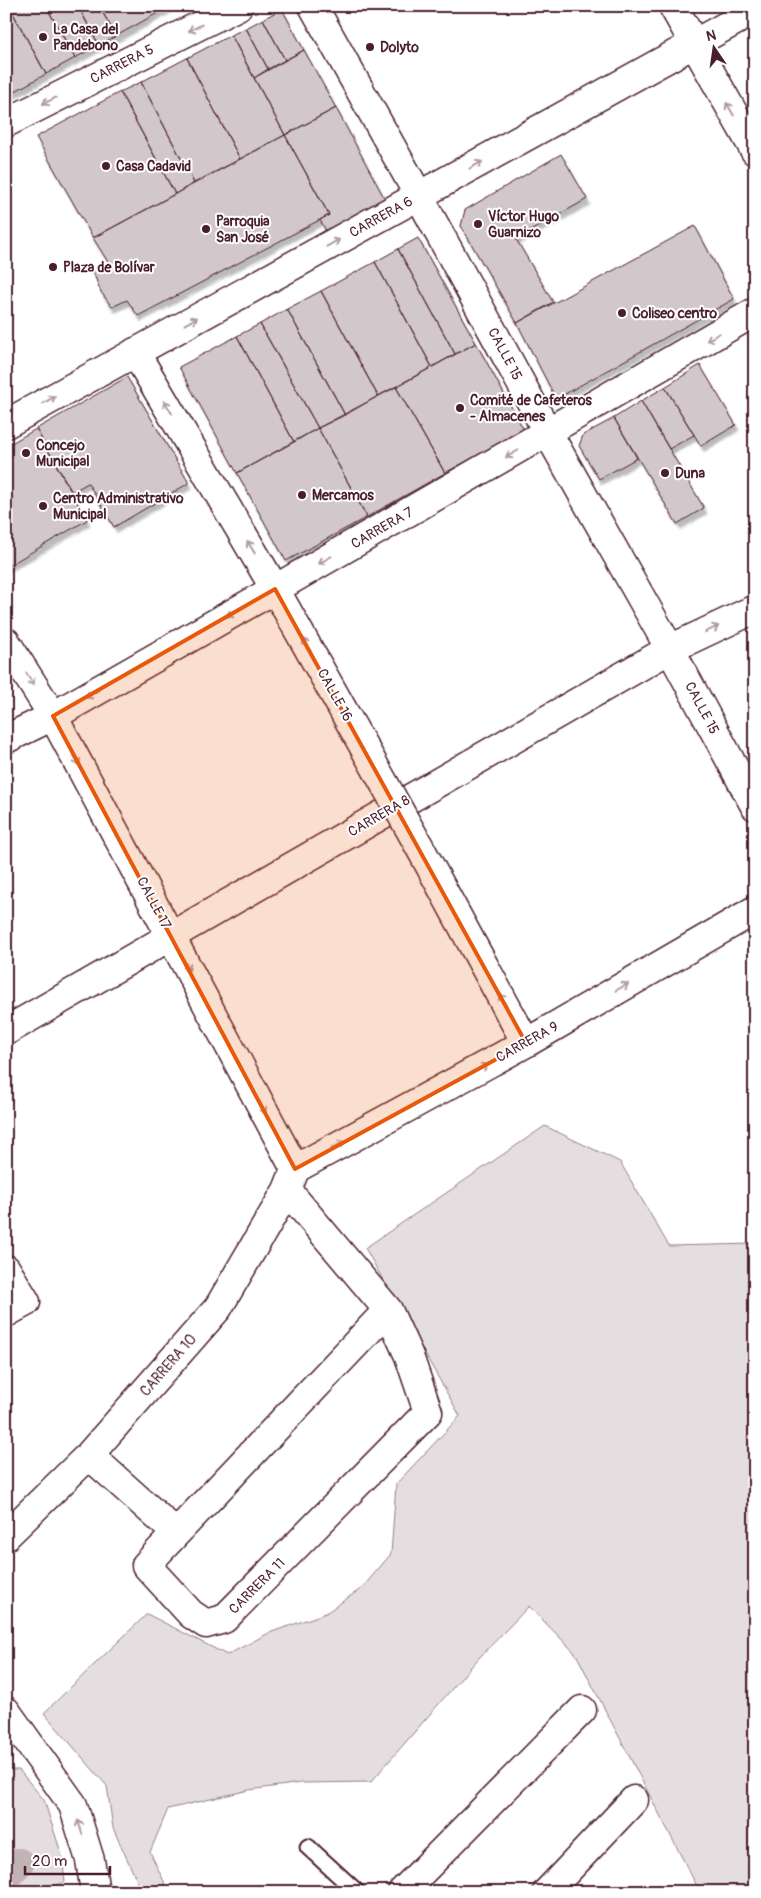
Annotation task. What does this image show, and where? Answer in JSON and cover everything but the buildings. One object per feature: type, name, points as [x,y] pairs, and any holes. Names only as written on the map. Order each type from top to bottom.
[{"type":"street","name":"CARRERA 5","points":[[6,123],[238,6]]},
{"type":"street","name":"CALLE 15","points":[[314,6],[755,806]]},
{"type":"street","points":[[673,6],[755,151]]},
{"type":"street","name":"CARRERA 6","points":[[6,424],[755,10]]},
{"type":"street","name":"CARRERA 7","points":[[6,739],[53,716],[276,589],[755,312]]},
{"type":"street","name":"CALLE 16","points":[[135,352],[276,589],[526,1043]]},
{"type":"street","name":"CARRERA 8","points":[[6,1031],[670,649],[755,609]]},
{"type":"street","name":"CALLE 17","points":[[6,642],[53,716],[171,935],[291,1179]]},
{"type":"street","name":"CARRERA 9","points":[[291,1179],[755,910]]},
{"type":"street","name":"CARRERA 11","points":[[291,1179],[388,1310],[409,1356],[428,1412],[224,1619],[206,1624],[191,1614],[146,1565],[388,1310]]},
{"type":"street","name":"CARRERA 10","points":[[6,1536],[89,1455],[218,1308],[291,1179]]},
{"type":"street","points":[[6,1269],[16,1307]]},
{"type":"street","points":[[89,1455],[176,1533]]},
{"type":"street","points":[[402,1892],[582,1710]]},
{"type":"street","points":[[6,1711],[73,1805],[90,1860],[95,1892]]},
{"type":"street","points":[[548,1892],[634,1800]]},
{"type":"lane","points":[[308,1847],[357,1892]]},
{"type":"highlighted area","points":[[275,589],[526,1043],[295,1169],[53,716]]},
{"type":"shaded area","points":[[545,1126],[620,1162],[669,1246],[755,1244],[755,1892],[700,1892],[576,1654],[529,1606],[477,1660],[371,1782],[301,1783],[249,1790],[168,1809],[150,1852],[169,1892],[142,1892],[113,1828],[107,1786],[44,1713],[147,1614],[227,1655],[269,1633],[326,1613],[362,1588],[391,1554],[396,1484],[460,1416],[365,1248]]},
{"type":"shaded area","points":[[6,1770],[19,1770],[44,1800],[62,1856],[65,1882],[39,1892],[6,1892]]},
{"type":"waterway","points":[[6,1876],[19,1863]]},
{"type":"place","name":"La Casa del Pandebono","points":[[43,37]]},
{"type":"place","name":"Dolyto","points":[[370,47]]},
{"type":"place","name":"Casa Cadavid","points":[[106,166]]},
{"type":"place","name":"Víctor Hugo Guarnizo","points":[[478,224]]},
{"type":"place","name":"Parroquia San José","points":[[206,229]]},
{"type":"place","name":"Plaza de Bolívar","points":[[53,267]]},
{"type":"place","name":"Coliseo centro","points":[[622,313]]},
{"type":"place","name":"Comité de Cafeteros - Almacenes","points":[[460,408]]},
{"type":"place","name":"Concejo Municipal","points":[[26,453]]},
{"type":"place","name":"Duna","points":[[665,473]]},
{"type":"place","name":"Mercamos","points":[[302,495]]},
{"type":"place","name":"Centro Administrativo Municipal","points":[[43,506]]}]
